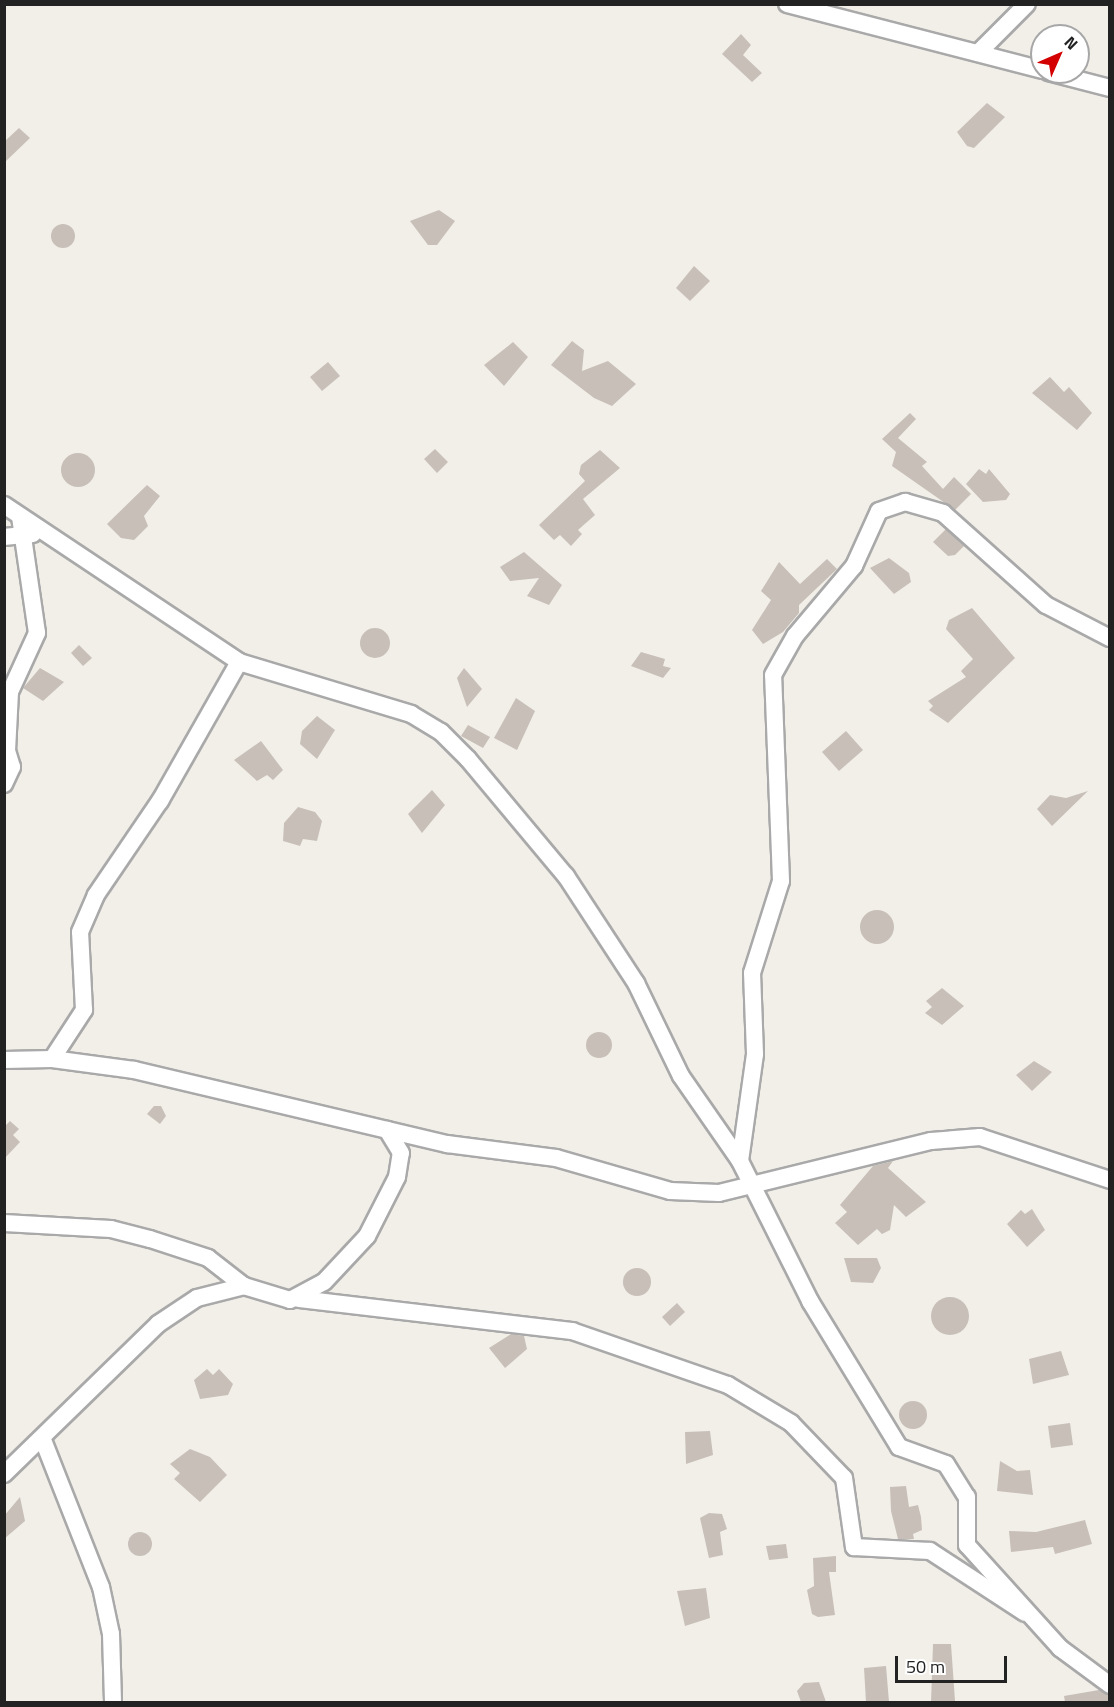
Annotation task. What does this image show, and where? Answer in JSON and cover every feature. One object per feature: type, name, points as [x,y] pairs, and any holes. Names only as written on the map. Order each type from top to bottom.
[{"type":"street","points":[[787,4],[1030,67]]},
{"type":"street","points":[[978,53],[1027,4]]},
{"type":"street","points":[[1090,83],[1110,88]]},
{"type":"street","points":[[740,1161],[755,1053],[752,974],[781,881],[773,675],[795,636],[854,566],[879,511],[905,501],[944,513],[1046,604],[1110,638]]},
{"type":"street","points":[[4,505],[20,518],[238,662],[411,714],[455,746],[566,876],[636,983],[681,1076],[740,1161],[810,1301],[899,1447],[946,1464],[967,1497],[968,1545],[1074,1660],[1110,1685]]},
{"type":"street","points":[[4,784],[12,767],[7,751],[10,692],[37,633],[25,534],[20,518]]},
{"type":"street","points":[[4,537],[44,534]]},
{"type":"street","points":[[52,1059],[84,1010],[80,932],[96,895],[160,801],[238,662]]},
{"type":"street","points":[[4,1060],[52,1059],[175,1079],[387,1130],[556,1158],[670,1191],[719,1193],[931,1141],[980,1137],[1072,1163],[1110,1180]]},
{"type":"street","points":[[299,1299],[348,1258],[378,1215],[402,1164],[398,1143],[387,1130]]},
{"type":"street","points":[[4,1223],[111,1229],[150,1239],[213,1260],[244,1286],[299,1299],[572,1330],[729,1384],[791,1423],[844,1478],[854,1547],[930,1551],[1032,1617]]},
{"type":"street","points":[[4,1474],[43,1440],[158,1324],[197,1299],[244,1286]]},
{"type":"street","points":[[43,1440],[101,1587],[111,1634],[113,1702]]},
{"type":"building","points":[[741,34],[751,45],[743,55],[762,73],[752,82],[722,54]]},
{"type":"building","points":[[987,103],[1005,117],[974,148],[967,146],[957,132]]},
{"type":"building","points":[[19,128],[30,138],[4,163],[4,142]]},
{"type":"building","points":[[439,210],[455,221],[437,245],[428,245],[410,221]]},
{"type":"building","points":[[63,224],[71,228],[75,236],[71,244],[63,248],[55,244],[51,236],[55,228]]},
{"type":"building","points":[[694,266],[710,281],[690,301],[676,288]]},
{"type":"building","points":[[572,341],[584,350],[582,371],[608,361],[636,384],[612,406],[594,398],[551,365]]},
{"type":"building","points":[[513,342],[528,357],[504,386],[484,365]]},
{"type":"building","points":[[328,362],[340,376],[322,391],[310,377]]},
{"type":"building","points":[[1050,377],[1064,392],[1069,387],[1092,413],[1077,430],[1032,393]]},
{"type":"building","points":[[910,413],[916,419],[898,438],[927,462],[922,466],[943,489],[954,477],[971,494],[955,510],[892,466],[896,452],[882,439]]},
{"type":"building","points":[[435,449],[448,462],[437,473],[424,459]]},
{"type":"building","points":[[600,450],[620,468],[583,499],[595,515],[578,530],[582,534],[571,546],[560,535],[554,540],[539,525],[585,481],[579,474],[581,465]]},
{"type":"building","points":[[78,453],[90,458],[95,470],[90,482],[78,487],[66,482],[61,470],[66,458]]},
{"type":"building","points":[[979,469],[986,474],[989,469],[1010,494],[1006,500],[983,502],[966,484]]},
{"type":"building","points":[[147,485],[160,496],[144,516],[148,526],[134,540],[121,538],[107,524]]},
{"type":"building","points":[[946,529],[964,546],[955,555],[948,556],[933,542]]},
{"type":"building","points":[[524,552],[562,585],[549,605],[527,596],[539,578],[510,581],[500,567]]},
{"type":"building","points":[[889,558],[909,573],[911,582],[894,594],[870,568]]},
{"type":"building","points":[[827,559],[837,569],[799,605],[799,613],[783,632],[763,644],[752,630],[771,600],[761,591],[779,562],[800,584]]},
{"type":"building","points":[[972,608],[1015,658],[948,723],[929,710],[933,706],[928,701],[966,677],[961,671],[973,659],[946,629],[949,620]]},
{"type":"building","points":[[375,628],[386,632],[390,643],[386,654],[375,658],[364,654],[360,643],[364,632]]},
{"type":"building","points":[[79,645],[92,658],[83,666],[71,653]]},
{"type":"building","points":[[641,652],[665,659],[663,666],[671,668],[663,678],[631,666]]},
{"type":"building","points":[[40,668],[64,682],[43,701],[23,688]]},
{"type":"building","points":[[464,668],[482,689],[467,707],[457,678]]},
{"type":"building","points":[[516,698],[535,711],[517,750],[494,738]]},
{"type":"building","points":[[317,716],[335,730],[317,759],[300,744],[302,731]]},
{"type":"building","points":[[468,725],[490,737],[483,748],[461,736]]},
{"type":"building","points":[[846,731],[863,750],[839,771],[822,752]]},
{"type":"building","points":[[261,741],[283,770],[273,780],[267,775],[257,781],[234,760]]},
{"type":"building","points":[[432,790],[445,805],[422,833],[408,814]]},
{"type":"building","points":[[1088,791],[1052,826],[1037,809],[1050,795],[1066,798]]},
{"type":"building","points":[[298,807],[315,812],[322,821],[317,841],[303,839],[300,846],[283,841],[284,823]]},
{"type":"building","points":[[877,910],[889,915],[894,927],[889,939],[877,944],[865,939],[860,927],[865,915]]},
{"type":"building","points":[[942,988],[964,1006],[942,1025],[925,1013],[932,1007],[926,1001]]},
{"type":"building","points":[[599,1032],[608,1036],[612,1045],[608,1054],[599,1058],[590,1054],[586,1045],[590,1036]]},
{"type":"building","points":[[1034,1061],[1052,1072],[1032,1091],[1016,1075]]},
{"type":"building","points":[[154,1106],[161,1106],[166,1116],[160,1124],[147,1114]]},
{"type":"building","points":[[10,1121],[19,1129],[13,1135],[20,1142],[4,1159],[4,1127]]},
{"type":"building","points":[[893,1161],[888,1168],[926,1202],[906,1217],[894,1205],[890,1230],[882,1234],[877,1229],[858,1245],[835,1223],[847,1212],[840,1205],[873,1166]]},
{"type":"building","points":[[1032,1209],[1045,1230],[1027,1247],[1007,1224],[1021,1210],[1025,1214]]},
{"type":"building","points":[[844,1258],[877,1258],[881,1268],[873,1283],[851,1282]]},
{"type":"building","points":[[637,1268],[647,1272],[651,1282],[647,1292],[637,1296],[627,1292],[623,1282],[627,1272]]},
{"type":"building","points":[[950,1297],[957,1298],[963,1303],[968,1309],[968,1323],[963,1329],[957,1334],[950,1335],[943,1334],[937,1329],[932,1323],[931,1316],[932,1309],[937,1303],[943,1298]]},
{"type":"building","points":[[677,1303],[685,1312],[670,1326],[662,1317]]},
{"type":"building","points":[[511,1334],[524,1336],[527,1349],[505,1368],[489,1348]]},
{"type":"building","points":[[1061,1351],[1069,1375],[1033,1384],[1029,1359]]},
{"type":"building","points":[[207,1369],[213,1375],[219,1369],[233,1384],[228,1395],[200,1399],[194,1380]]},
{"type":"building","points":[[913,1401],[923,1405],[927,1415],[923,1425],[913,1429],[903,1425],[899,1415],[903,1405]]},
{"type":"building","points":[[1070,1423],[1073,1445],[1051,1448],[1048,1426]]},
{"type":"building","points":[[710,1431],[713,1455],[686,1464],[685,1432]]},
{"type":"building","points":[[190,1449],[210,1457],[227,1475],[200,1502],[174,1479],[180,1473],[170,1464]]},
{"type":"building","points":[[1000,1461],[1017,1471],[1030,1470],[1033,1495],[997,1491]]},
{"type":"building","points":[[906,1486],[909,1507],[918,1505],[922,1530],[913,1534],[914,1539],[898,1539],[891,1511],[890,1487]]},
{"type":"building","points":[[20,1497],[25,1521],[4,1539],[4,1516]]},
{"type":"building","points":[[709,1513],[722,1514],[727,1529],[720,1532],[723,1555],[709,1558],[700,1518]]},
{"type":"building","points":[[1085,1520],[1092,1544],[1055,1554],[1053,1547],[1011,1552],[1009,1531],[1036,1532]]},
{"type":"building","points":[[140,1532],[149,1535],[152,1544],[149,1553],[140,1556],[131,1553],[128,1544],[131,1535]]},
{"type":"building","points":[[786,1544],[788,1558],[769,1560],[766,1546]]},
{"type":"building","points":[[836,1556],[836,1572],[829,1572],[835,1615],[818,1617],[812,1614],[807,1590],[814,1586],[813,1558]]},
{"type":"building","points":[[706,1588],[710,1618],[685,1626],[677,1591]]},
{"type":"building","points":[[933,1644],[951,1644],[955,1701],[931,1702]]},
{"type":"building","points":[[886,1666],[889,1702],[866,1702],[864,1668]]},
{"type":"building","points":[[819,1682],[826,1702],[801,1702],[797,1691],[804,1683]]},
{"type":"building","points":[[1099,1690],[1110,1695],[1110,1702],[1065,1702],[1064,1696]]}]
